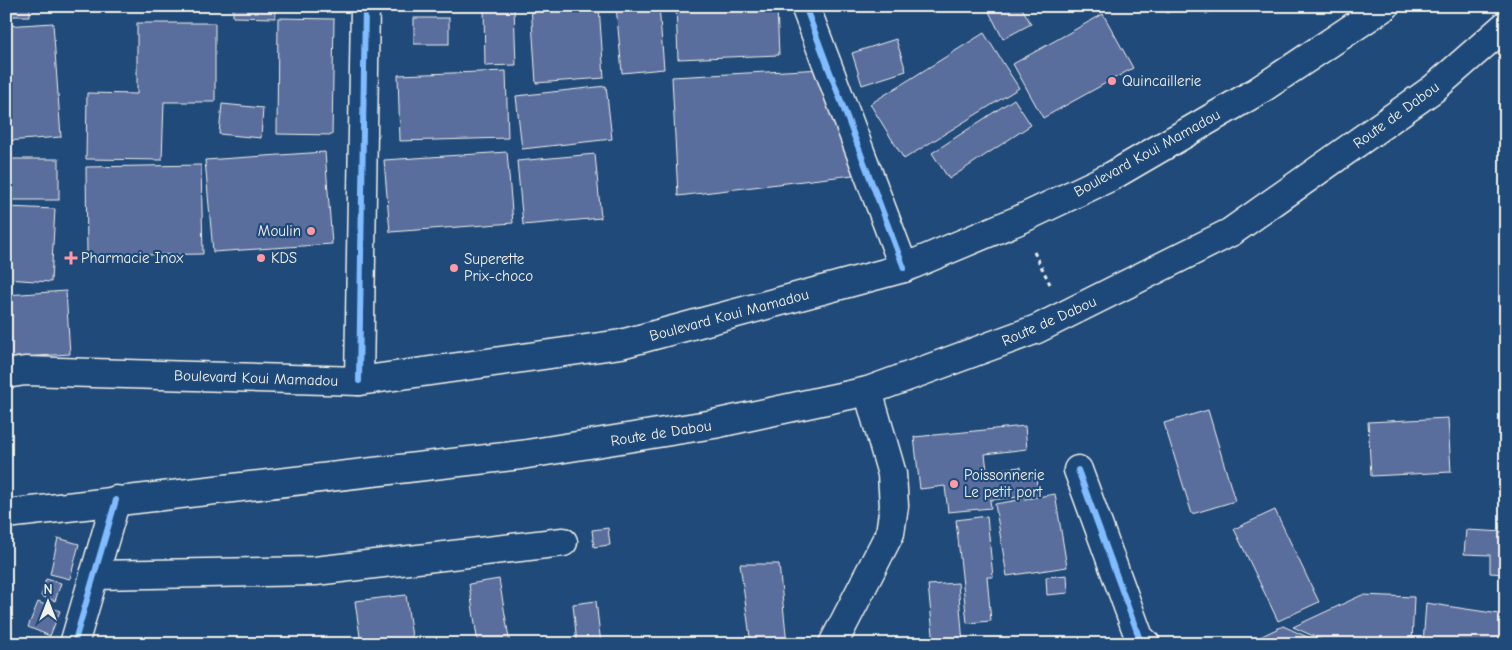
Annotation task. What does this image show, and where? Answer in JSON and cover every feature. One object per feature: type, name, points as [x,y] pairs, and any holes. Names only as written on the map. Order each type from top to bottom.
[{"type":"main road","points":[[359,381],[365,6]]},
{"type":"main road","points":[[805,6],[904,268]]},
{"type":"main road","name":"Boulevard Koui Mamadou","points":[[6,374],[25,371],[359,381],[621,344],[904,268],[1019,220],[1112,176],[1258,91],[1385,6]]},
{"type":"main road","name":"Route de Dabou","points":[[116,500],[521,455],[714,424],[868,391],[1037,329],[1231,232],[1433,89],[1506,25]]},
{"type":"main road","points":[[833,644],[890,533],[894,506],[892,474],[868,391]]},
{"type":"main road","points":[[1078,470],[1140,642]]},
{"type":"main road","points":[[6,514],[116,500],[74,644]]},
{"type":"main road","points":[[94,575],[314,572],[563,542]]},
{"type":"path","points":[[1019,220],[1065,315]]},
{"type":"building","points":[[6,6],[30,6],[30,16],[6,16]]},
{"type":"building","points":[[233,6],[275,6],[275,18],[233,17]]},
{"type":"building","points":[[484,6],[514,6],[516,65],[485,66]]},
{"type":"building","points":[[531,6],[599,6],[604,78],[536,83]]},
{"type":"building","points":[[616,6],[659,6],[664,69],[622,73]]},
{"type":"building","points":[[676,6],[777,6],[779,55],[678,59]]},
{"type":"building","points":[[986,6],[1021,6],[1031,24],[1003,39]]},
{"type":"building","points":[[1163,6],[1179,6],[1167,13]]},
{"type":"building","points":[[1202,6],[1221,6],[1206,14]]},
{"type":"building","points":[[1103,14],[1133,68],[1043,118],[1013,64]]},
{"type":"building","points":[[278,18],[334,19],[332,135],[277,134]]},
{"type":"building","points":[[414,18],[449,18],[449,44],[414,44]]},
{"type":"building","points":[[53,23],[61,137],[6,141],[6,26]]},
{"type":"building","points":[[137,23],[215,23],[215,102],[164,102],[162,160],[86,159],[87,93],[137,94]]},
{"type":"building","points":[[984,33],[1019,88],[904,159],[870,104]]},
{"type":"building","points":[[896,39],[906,71],[862,85],[852,53]]},
{"type":"building","points":[[823,69],[853,175],[678,196],[672,77]]},
{"type":"building","points":[[506,71],[508,138],[400,141],[398,75]]},
{"type":"building","points":[[606,86],[612,139],[522,149],[516,96]]},
{"type":"building","points":[[1014,99],[1031,125],[949,179],[932,153]]},
{"type":"building","points":[[222,104],[263,108],[261,138],[219,134]]},
{"type":"building","points":[[325,152],[332,244],[213,252],[205,160]]},
{"type":"building","points":[[507,152],[513,223],[390,232],[384,160]]},
{"type":"building","points":[[595,154],[601,218],[523,225],[517,161]]},
{"type":"building","points":[[6,159],[59,159],[59,200],[6,200]]},
{"type":"building","points":[[201,165],[203,254],[87,256],[86,167]]},
{"type":"building","points":[[6,207],[55,209],[51,282],[6,279]]},
{"type":"building","points":[[66,291],[70,354],[6,358],[6,295]]},
{"type":"building","points":[[1208,410],[1235,501],[1192,514],[1164,423]]},
{"type":"building","points":[[1448,418],[1451,472],[1371,476],[1368,422]]},
{"type":"building","points":[[1025,426],[1027,449],[985,454],[987,470],[1021,467],[1022,479],[1036,477],[1038,495],[990,500],[991,508],[948,512],[945,486],[920,489],[914,437]]},
{"type":"building","points":[[1055,494],[1067,567],[1007,576],[995,504]]},
{"type":"building","points":[[1275,510],[1319,602],[1278,621],[1234,529]]},
{"type":"building","points":[[987,516],[993,577],[987,577],[991,621],[967,623],[956,520]]},
{"type":"building","points":[[608,528],[610,545],[594,547],[592,530]]},
{"type":"building","points":[[1466,530],[1506,532],[1506,574],[1490,573],[1490,555],[1464,554]]},
{"type":"building","points":[[58,538],[79,544],[70,579],[50,574]]},
{"type":"building","points":[[740,564],[779,564],[787,644],[751,644]]},
{"type":"building","points":[[1067,575],[1068,593],[1047,595],[1046,577]]},
{"type":"building","points":[[46,579],[61,583],[55,601],[41,596]]},
{"type":"building","points":[[499,579],[510,644],[478,644],[469,584]]},
{"type":"building","points":[[958,583],[963,644],[934,644],[928,585]]},
{"type":"building","points":[[406,595],[413,644],[361,644],[355,601]]},
{"type":"building","points":[[1362,595],[1414,597],[1412,644],[1329,643],[1293,627]]},
{"type":"building","points":[[596,601],[601,644],[577,644],[573,604]]},
{"type":"building","points":[[38,602],[60,611],[50,636],[28,627]]},
{"type":"building","points":[[1426,603],[1506,615],[1506,644],[1423,644]]},
{"type":"building","points":[[1283,626],[1323,644],[1245,644]]},
{"type":"building","points":[[348,641],[348,644],[321,644]]},
{"type":"cycle path","points":[[359,381],[365,6]]},
{"type":"cycle path","points":[[805,6],[904,268]]},
{"type":"cycle path","points":[[1078,470],[1139,637],[1146,644]]},
{"type":"cycle path","points":[[74,644],[116,500]]},
{"type":"place","name":"Quincaillerie","points":[[1112,81]]},
{"type":"place","name":"Moulin","points":[[311,231]]},
{"type":"place","name":"Pharmacie Inox","points":[[71,258]]},
{"type":"place","name":"KDS","points":[[261,258]]},
{"type":"place","name":"Superette Prix-choco","points":[[454,268]]},
{"type":"place","name":"Poissonnerie Le petit port","points":[[954,484]]}]
